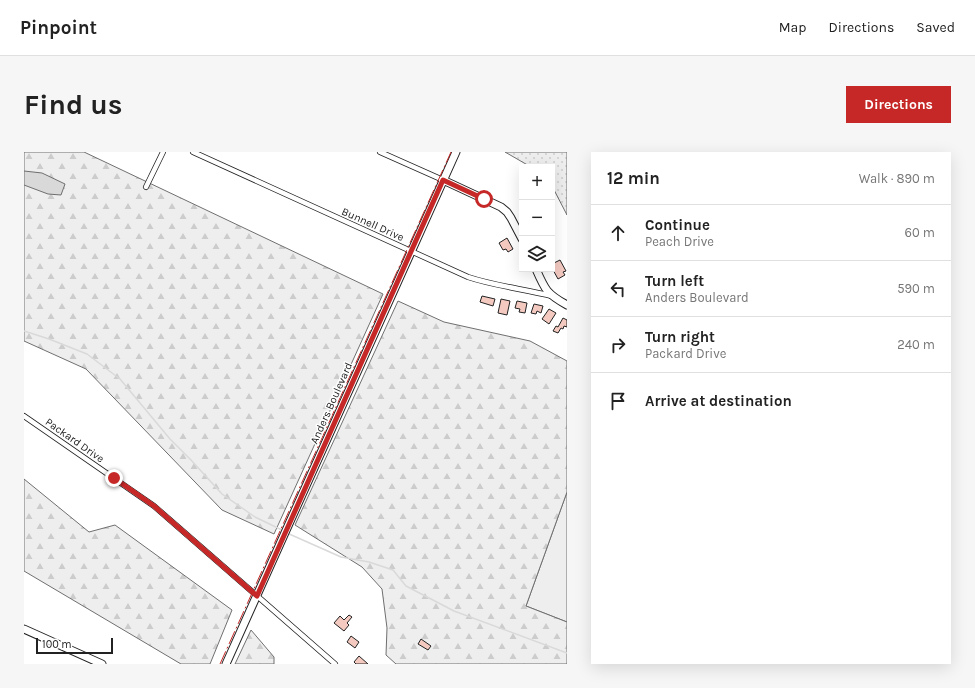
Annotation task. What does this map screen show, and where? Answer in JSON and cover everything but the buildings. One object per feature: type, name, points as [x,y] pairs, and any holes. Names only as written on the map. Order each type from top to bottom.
[{"type":"street","points":[[146,187],[163,152]]},
{"type":"street","name":"Bunnell Drive","points":[[193,152],[479,281],[552,296]]},
{"type":"street","points":[[380,152],[501,207],[507,212],[520,236]]},
{"type":"street","name":"Anders Boulevard","points":[[226,664],[456,152]]},
{"type":"street","points":[[537,272],[546,290],[552,296],[567,305]]},
{"type":"street","name":"Packard Drive","points":[[24,416],[154,506],[335,664]]},
{"type":"street","points":[[24,629],[102,664]]},
{"type":"green space","points":[[24,152],[84,152],[383,294],[274,534],[222,510],[86,369],[24,341]]},
{"type":"green space","points":[[505,152],[567,152],[567,215],[555,192],[555,164],[526,164]]},
{"type":"green space","points":[[398,301],[444,322],[530,341],[567,361],[567,492],[526,606],[567,622],[567,664],[396,664],[386,655],[387,628],[382,589],[362,567],[295,525]]},
{"type":"green space","points":[[24,479],[89,532],[115,525],[232,610],[210,664],[181,664],[24,571]]},
{"type":"green space","points":[[567,492],[567,622],[526,606]]},
{"type":"green space","points":[[251,630],[274,657],[274,664],[235,664]]},
{"type":"shaded area","points":[[24,171],[42,173],[65,184],[61,195],[48,194],[24,185]]},
{"type":"waterway","points":[[24,331],[87,354],[120,379],[170,439],[222,494],[255,517],[284,531]]},
{"type":"waterway","points":[[287,533],[341,557],[369,562],[393,570],[406,586],[454,611],[567,653]]},
{"type":"power","points":[[220,664],[451,152]]},
{"type":"route","points":[[114,478],[154,506],[257,596],[443,180],[484,199]]}]
